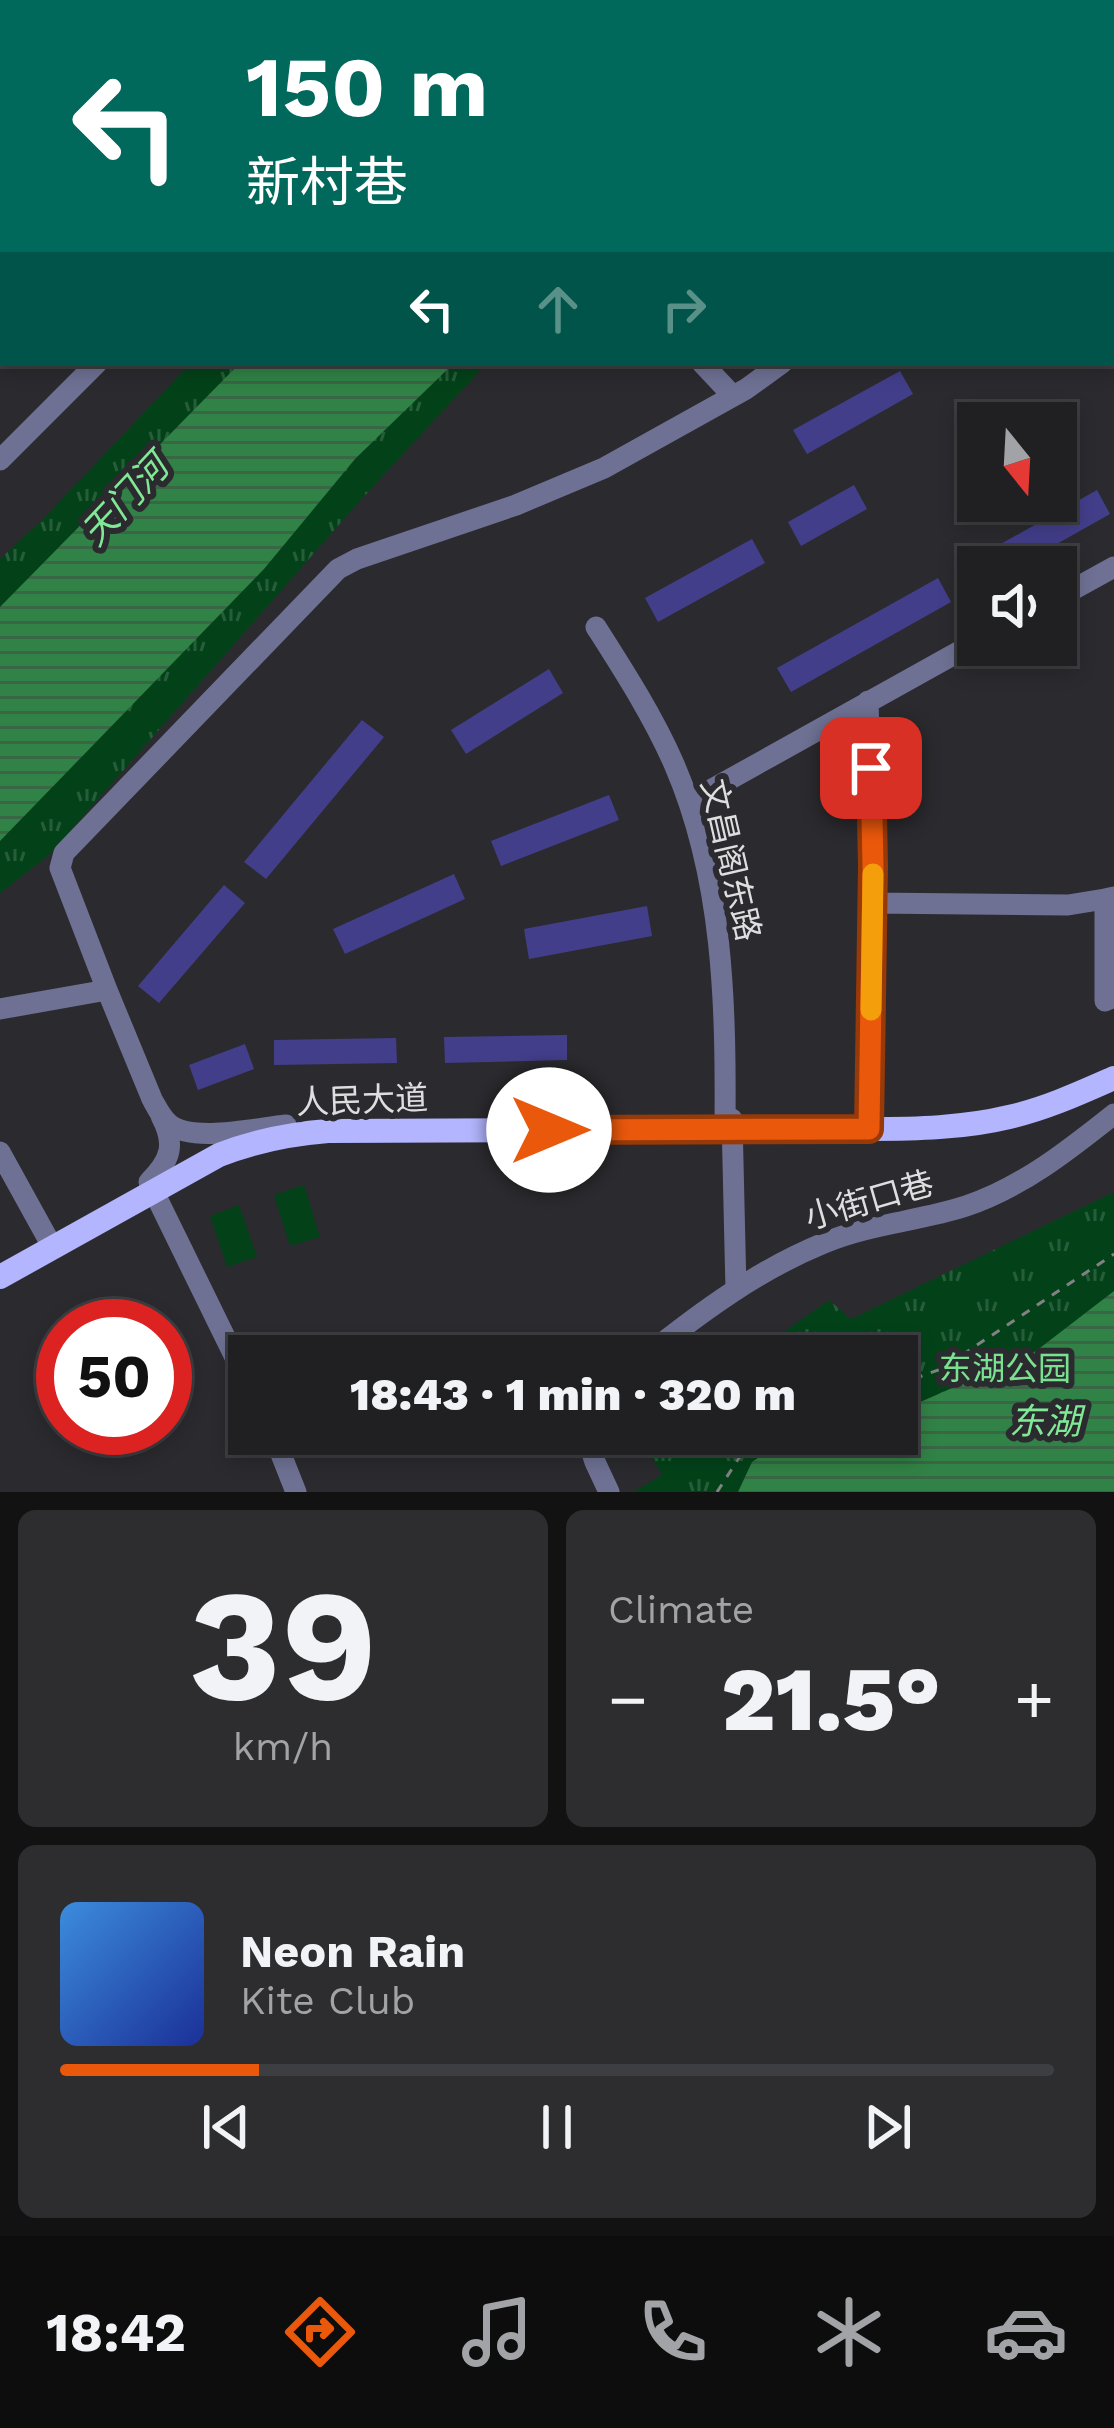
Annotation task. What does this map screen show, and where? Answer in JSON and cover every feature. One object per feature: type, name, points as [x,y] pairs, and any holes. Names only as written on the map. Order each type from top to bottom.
[{"type":"main road","name":"人民大道","points":[[869,1124],[1005,1108],[1114,1069]]},
{"type":"main road","name":"人民大道","points":[[0,1277],[215,1147],[286,1125],[352,1120],[961,1125],[1036,1110],[1114,1078]]},
{"type":"main road","name":"人民大道","points":[[0,1267],[151,1186],[219,1155],[287,1134],[728,1124]]},
{"type":"street","points":[[0,460],[95,366]]},
{"type":"street","points":[[705,366],[733,396]]},
{"type":"street","points":[[228,1343],[151,1186],[172,1142],[60,868],[64,853],[338,569],[590,474],[733,396],[778,366]]},
{"type":"street","points":[[1077,587],[1114,567]]},
{"type":"street","name":"文昌阁东路","points":[[596,627],[674,764],[706,868],[720,948],[736,1290]]},
{"type":"street","points":[[689,802],[957,652]]},
{"type":"street","points":[[868,701],[869,1124]]},
{"type":"street","points":[[872,902],[1068,905],[1110,898],[1105,1001],[1114,997]]},
{"type":"street","points":[[0,1009],[107,990]]},
{"type":"street","name":"小街口巷","points":[[672,1335],[778,1264],[844,1235],[970,1205],[1022,1180],[1114,1114]]},
{"type":"street","points":[[161,1116],[179,1130],[191,1132],[286,1125]]},
{"type":"street","points":[[0,1152],[48,1239]]},
{"type":"street","points":[[281,1455],[296,1492]]},
{"type":"street","points":[[593,1455],[609,1492]]},
{"type":"path","points":[[918,1378],[941,1370],[1114,1254]]},
{"type":"path","points":[[717,1492],[741,1455]]},
{"type":"green space","points":[[188,366],[484,366],[49,855],[0,893],[0,559]]},
{"type":"green space","points":[[304,1185],[320,1237],[290,1246],[274,1195]]},
{"type":"green space","name":"东湖公园","points":[[1114,1192],[1114,1492],[633,1492],[662,1475],[651,1455],[918,1455],[918,1335],[780,1335],[829,1300],[851,1319]]},
{"type":"green space","points":[[239,1205],[257,1257],[227,1267],[210,1216]]},
{"type":"water","name":"天门河","points":[[237,366],[451,366],[355,459],[264,569],[0,841],[0,607]]},
{"type":"water","name":"东湖","points":[[1114,1291],[1114,1492],[738,1492],[752,1462],[762,1455],[918,1455],[918,1403],[1036,1351]]},
{"type":"building","points":[[900,371],[913,394],[807,454],[793,430]]},
{"type":"building","points":[[854,485],[867,509],[801,546],[788,522]]},
{"type":"building","points":[[1097,490],[1110,514],[1053,546],[997,546],[1040,522],[1077,522],[1077,501]]},
{"type":"building","points":[[752,539],[765,563],[658,622],[645,598]]},
{"type":"building","points":[[938,578],[951,602],[791,692],[777,668]]},
{"type":"building","points":[[549,669],[563,693],[466,754],[451,730]]},
{"type":"building","points":[[362,720],[384,737],[266,879],[244,862]]},
{"type":"building","points":[[609,795],[619,820],[501,866],[491,841]]},
{"type":"building","points":[[454,874],[465,899],[345,954],[333,929]]},
{"type":"building","points":[[224,885],[245,903],[159,1003],[138,986]]},
{"type":"building","points":[[647,906],[652,936],[529,959],[524,929]]},
{"type":"building","points":[[567,1035],[567,1060],[445,1063],[444,1037]]},
{"type":"building","points":[[396,1038],[397,1063],[274,1065],[274,1040]]},
{"type":"building","points":[[245,1044],[254,1069],[198,1090],[189,1065]]},
{"type":"slow traffic","points":[[871,1010],[873,874]]},
{"type":"route","points":[[549,1130],[869,1129],[871,768]]}]
